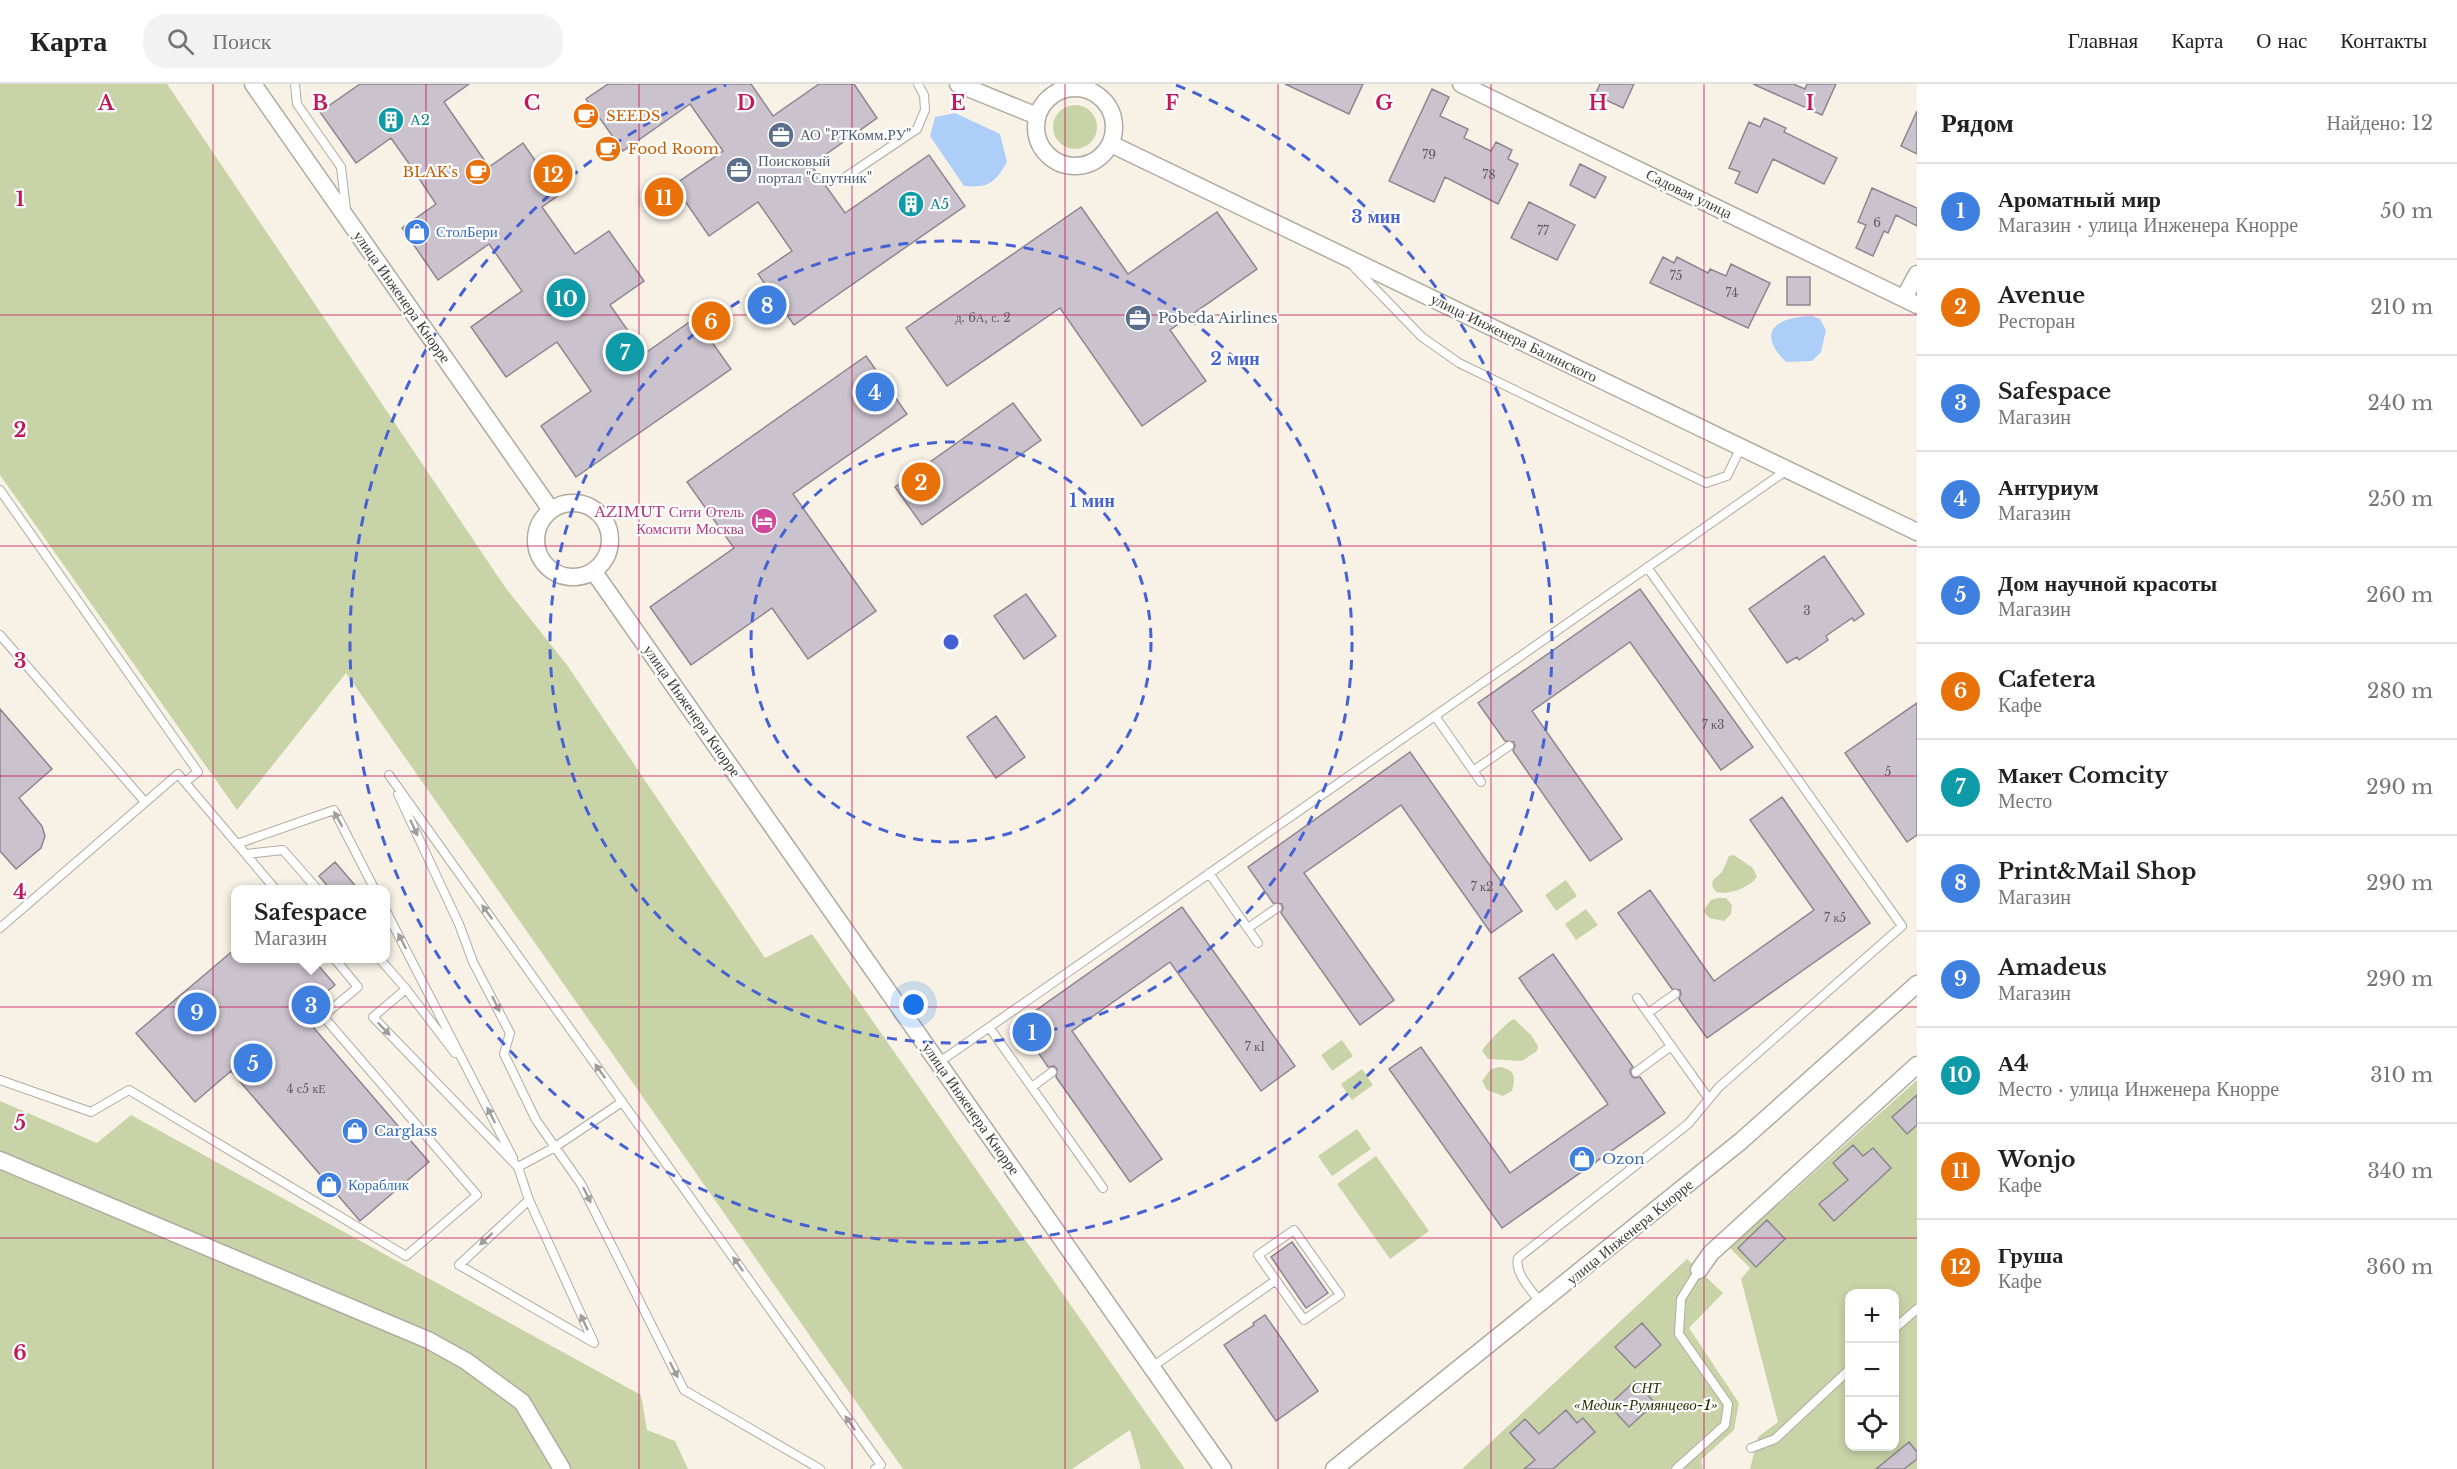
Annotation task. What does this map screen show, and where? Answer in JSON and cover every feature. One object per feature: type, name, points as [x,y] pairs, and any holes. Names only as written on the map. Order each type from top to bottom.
[{"type":"street","name":"улица Инженера Кнорре","points":[[252,84],[551,510]]},
{"type":"street","points":[[958,84],[1037,116]]},
{"type":"street","name":"Садовая улица","points":[[1461,84],[1911,301]]},
{"type":"street","points":[[1079,88],[1092,91],[1108,105],[1114,117],[1115,131],[1111,144],[1103,155],[1092,163],[1072,166],[1058,163],[1047,155],[1039,144],[1036,130],[1037,116],[1043,104],[1059,91],[1079,88]]},
{"type":"street","name":"улица Инженера Балинского","points":[[1111,144],[1917,532]]},
{"type":"street","points":[[1911,301],[1917,274]]},
{"type":"street","points":[[575,502],[599,512],[607,523],[611,535],[610,549],[605,561],[594,572],[574,578],[563,577],[552,572],[543,563],[538,553],[537,529],[542,519],[551,510],[562,504],[575,502]]},
{"type":"street","name":"улица Инженера Кнорре","points":[[594,572],[1223,1469]]},
{"type":"street","name":"улица Инженера Кнорре","points":[[1334,1469],[1741,1141],[1917,984]]},
{"type":"street","points":[[1699,1270],[1711,1253],[1917,1065]]},
{"type":"street","points":[[0,1160],[428,1340],[466,1361],[522,1402],[562,1469]]},
{"type":"lane","points":[[295,84],[297,104],[341,167],[347,219]]},
{"type":"lane","points":[[841,180],[917,129],[925,110],[924,94],[918,84]]},
{"type":"lane","points":[[1343,256],[1422,337],[1460,363],[1706,483],[1726,476],[1741,447]]},
{"type":"lane","points":[[938,1063],[1787,469]]},
{"type":"lane","points":[[0,490],[198,772],[185,782]]},
{"type":"lane","points":[[1541,1303],[1519,1272],[1516,1264],[1518,1258],[1688,1124],[1719,1087],[1902,926],[1647,567]]},
{"type":"lane","points":[[0,634],[146,802]]},
{"type":"lane","points":[[1434,716],[1481,782]]},
{"type":"lane","points":[[1473,771],[1509,746]]},
{"type":"lane","points":[[0,928],[178,774],[272,885]]},
{"type":"lane","points":[[820,1469],[684,1390],[581,1184],[536,1120],[504,1054],[510,1033],[473,962],[459,924],[389,775],[881,1466],[875,1469]]},
{"type":"lane","points":[[237,844],[334,810],[372,885]]},
{"type":"lane","points":[[246,854],[283,850],[314,885]]},
{"type":"lane","points":[[1209,873],[1258,943]]},
{"type":"lane","points":[[1248,928],[1277,908]]},
{"type":"lane","points":[[390,919],[518,1167],[529,1200],[594,1343],[459,1265],[529,1200]]},
{"type":"lane","points":[[0,1080],[91,1112],[129,1090],[406,1256],[477,1195],[324,1016],[358,987],[338,963]]},
{"type":"lane","points":[[383,963],[468,1071]]},
{"type":"lane","points":[[406,989],[373,1017],[518,1167]]},
{"type":"lane","points":[[1648,1013],[1676,994]]},
{"type":"lane","points":[[1637,998],[1709,1099]]},
{"type":"lane","points":[[989,1027],[1103,1188]]},
{"type":"lane","points":[[1636,1071],[1671,1046]]},
{"type":"lane","points":[[1032,1087],[1052,1072]]},
{"type":"lane","points":[[518,1167],[555,1147],[622,1102]]},
{"type":"lane","points":[[1294,1230],[1340,1295],[1304,1320],[1276,1280],[1258,1255],[1294,1230]]},
{"type":"lane","points":[[1677,1469],[1725,1425],[1728,1404],[1679,1334],[1681,1299],[1699,1270]]},
{"type":"lane","points":[[1152,1367],[1276,1280]]},
{"type":"lane","points":[[1899,1325],[1917,1309]]},
{"type":"lane","points":[[1751,1448],[1775,1439],[1845,1374]]},
{"type":"green space","points":[[0,84],[167,84],[505,587],[567,665],[765,958],[812,934],[1185,1469],[1141,1469],[1130,1430],[1072,1469],[903,1469],[346,673],[237,810],[0,475]]},
{"type":"green space","points":[[1075,105],[1090,112],[1097,127],[1090,142],[1075,149],[1060,142],[1053,127],[1060,112]]},
{"type":"green space","points":[[1734,855],[1753,868],[1757,877],[1738,890],[1716,892],[1712,886],[1713,880],[1722,872],[1729,856]]},
{"type":"green space","points":[[1566,880],[1577,896],[1556,911],[1545,895]]},
{"type":"green space","points":[[1726,898],[1732,905],[1731,914],[1724,921],[1709,918],[1703,911],[1711,900]]},
{"type":"green space","points":[[1586,909],[1598,925],[1576,940],[1565,924]]},
{"type":"green space","points":[[1514,1019],[1531,1035],[1538,1046],[1537,1051],[1522,1061],[1488,1059],[1482,1051],[1502,1028]]},
{"type":"green space","points":[[1342,1040],[1353,1056],[1332,1071],[1321,1055]]},
{"type":"green space","points":[[1500,1067],[1509,1070],[1514,1078],[1512,1091],[1503,1096],[1487,1090],[1482,1081],[1491,1069]]},
{"type":"green space","points":[[1362,1069],[1373,1085],[1352,1100],[1341,1084]]},
{"type":"green space","points":[[1917,1080],[1917,1469],[1750,1469],[1758,1437],[1778,1422],[1741,1279],[1750,1268],[1730,1248]]},
{"type":"green space","points":[[0,1101],[97,1143],[131,1115],[641,1395],[647,1430],[675,1441],[688,1469],[0,1469]]},
{"type":"green space","points":[[1357,1129],[1371,1149],[1332,1176],[1318,1156]]},
{"type":"green space","points":[[1376,1156],[1429,1231],[1390,1259],[1337,1184]]},
{"type":"green space","name":"СНТ «Медик-Румянцево-1»","points":[[1687,1259],[1723,1293],[1689,1328],[1739,1403],[1734,1430],[1701,1460],[1703,1469],[1462,1469]]},
{"type":"water","points":[[955,113],[1000,134],[1007,162],[999,175],[990,183],[980,186],[964,186],[930,136],[935,117]]},
{"type":"water","points":[[1812,316],[1820,319],[1826,330],[1821,352],[1812,361],[1786,362],[1772,342],[1771,334],[1774,328],[1789,319]]},
{"type":"building","points":[[360,84],[469,84],[444,102],[489,167],[523,143],[559,195],[542,207],[575,254],[609,231],[644,281],[610,305],[644,354],[695,318],[731,369],[576,477],[541,426],[591,391],[557,342],[506,377],[471,327],[522,291],[489,244],[438,280],[402,228],[436,204],[410,165],[391,138],[356,163],[320,112]]},
{"type":"building","name":"А5","points":[[608,84],[751,84],[773,116],[819,84],[854,84],[877,118],[811,165],[845,213],[929,155],[965,206],[794,325],[758,274],[792,251],[758,202],[709,236],[674,185],[723,151],[690,104],[623,151],[586,99]]},
{"type":"building","points":[[1285,84],[1363,84],[1349,114]]},
{"type":"building","points":[[1600,84],[1634,84],[1623,108],[1595,95]]},
{"type":"building","points":[[1753,84],[1793,84],[1805,89],[1807,84],[1836,84],[1822,115]]},
{"type":"building","points":[[1432,89],[1449,97],[1440,116],[1468,129],[1464,138],[1491,151],[1496,142],[1512,150],[1508,159],[1518,164],[1498,204],[1445,177],[1434,202],[1389,181]]},
{"type":"building","points":[[1917,111],[1917,154],[1901,146]]},
{"type":"building","points":[[1764,118],[1786,128],[1784,132],[1837,158],[1824,184],[1773,159],[1757,193],[1735,183],[1740,172],[1729,168],[1749,122],[1760,127]]},
{"type":"building","points":[[1580,164],[1606,177],[1595,198],[1570,185]]},
{"type":"building","points":[[1872,188],[1917,208],[1917,226],[1896,215],[1888,233],[1884,231],[1873,256],[1856,248],[1866,225],[1858,222]]},
{"type":"building","points":[[1529,202],[1575,225],[1557,260],[1511,238]]},
{"type":"building","points":[[1081,207],[1128,274],[1217,212],[1257,269],[1170,330],[1206,381],[1142,426],[1060,308],[947,386],[906,328]]},
{"type":"building","points":[[1663,257],[1674,263],[1677,257],[1708,273],[1710,269],[1726,276],[1731,264],[1770,283],[1748,328],[1650,283]]},
{"type":"building","points":[[1787,277],[1810,277],[1810,305],[1787,305]]},
{"type":"building","name":"AZIMUT Сити Отель Комсити Москва","points":[[866,356],[907,414],[793,494],[876,611],[808,659],[772,608],[691,665],[650,607],[734,548],[687,482]]},
{"type":"building","points":[[1013,403],[1041,440],[922,525],[895,487]]},
{"type":"building","points":[[1824,556],[1864,614],[1854,621],[1852,618],[1826,636],[1828,640],[1799,660],[1797,657],[1787,663],[1749,609]]},
{"type":"building","points":[[1640,589],[1753,747],[1721,770],[1630,642],[1532,711],[1622,839],[1590,861],[1513,751],[1514,742],[1505,741],[1478,703]]},
{"type":"building","points":[[1026,594],[1056,636],[1024,659],[994,616]]},
{"type":"building","points":[[1917,703],[1917,835],[1907,842],[1845,753]]},
{"type":"building","points":[[0,709],[52,769],[19,798],[42,826],[45,836],[41,848],[16,869],[0,851]]},
{"type":"building","points":[[996,716],[1025,757],[996,778],[967,737]]},
{"type":"building","points":[[1410,752],[1522,911],[1491,933],[1401,805],[1304,873],[1394,1000],[1360,1025],[1281,913],[1282,904],[1273,903],[1248,867]]},
{"type":"building","points":[[1782,797],[1870,923],[1707,1038],[1679,999],[1680,990],[1672,989],[1618,913],[1650,890],[1714,981],[1814,910],[1750,820]]},
{"type":"building","points":[[335,862],[355,885],[327,885],[319,876]]},
{"type":"building","points":[[1182,907],[1295,1066],[1261,1091],[1170,962],[1072,1031],[1162,1159],[1130,1182],[1056,1077],[1057,1069],[1054,1066],[1048,1067],[1018,1023]]},
{"type":"building","points":[[231,952],[231,963],[316,963],[335,985],[301,1013],[429,1162],[360,1221],[231,1071],[195,1102],[136,1033]]},
{"type":"building","points":[[1553,954],[1633,1067],[1630,1070],[1631,1075],[1634,1078],[1640,1077],[1665,1113],[1502,1228],[1389,1069],[1421,1047],[1510,1173],[1608,1104],[1519,978]]},
{"type":"building","points":[[1917,1095],[1917,1125],[1907,1134],[1892,1117]]},
{"type":"building","points":[[1853,1145],[1863,1156],[1873,1148],[1891,1168],[1834,1221],[1819,1204],[1848,1180],[1833,1163]]},
{"type":"building","points":[[1767,1220],[1785,1239],[1756,1267],[1738,1248]]},
{"type":"building","points":[[1292,1242],[1328,1293],[1306,1308],[1271,1257]]},
{"type":"building","points":[[1265,1315],[1318,1391],[1276,1421],[1224,1345]]},
{"type":"building","points":[[1642,1323],[1661,1345],[1635,1368],[1615,1347]]},
{"type":"building","points":[[1635,1381],[1655,1403],[1629,1427],[1609,1405]]},
{"type":"building","points":[[1566,1410],[1577,1423],[1583,1418],[1595,1432],[1553,1469],[1524,1469],[1535,1460],[1510,1433],[1525,1419],[1539,1434]]},
{"type":"building","points":[[1909,1442],[1917,1452],[1917,1459],[1904,1469],[1876,1469],[1899,1451]]},
{"type":"place","name":"SEEDS","points":[[586,116]]},
{"type":"place","name":"А2","points":[[391,120]]},
{"type":"place","name":"АО \"РТКомм.РУ\"","points":[[781,135]]},
{"type":"place","name":"Food Room","points":[[608,149]]},
{"type":"place","name":"Поисковый портал \"Спутник\"","points":[[739,170]]},
{"type":"place","name":"BLAK's","points":[[478,172]]},
{"type":"place","name":"Груша","points":[[553,174]]},
{"type":"place","name":"Wonjo","points":[[664,197]]},
{"type":"place","name":"А5","points":[[911,204]]},
{"type":"place","name":"СтолБери","points":[[417,232]]},
{"type":"place","name":"А4","points":[[566,298]]},
{"type":"place","name":"Print&Mail Shop","points":[[767,305]]},
{"type":"place","name":"Pobeda Airlines","points":[[1138,318]]},
{"type":"place","name":"Cafetera","points":[[711,321]]},
{"type":"place","name":"Макет Comcity","points":[[625,352]]},
{"type":"place","name":"Антуриум","points":[[875,392]]},
{"type":"place","name":"Avenue","points":[[921,482]]},
{"type":"place","name":"AZIMUT Сити Отель Комсити Москва","points":[[764,521]]},
{"type":"place","name":"Safespace","points":[[311,1005]]},
{"type":"place","name":"Amadeus","points":[[197,1012]]},
{"type":"place","name":"Ароматный мир","points":[[1032,1032]]},
{"type":"place","name":"Дом научной красоты","points":[[253,1063]]},
{"type":"place","name":"Carglass","points":[[355,1131]]},
{"type":"place","name":"Ozon","points":[[1582,1159]]},
{"type":"place","name":"Кораблик","points":[[329,1185]]}]
